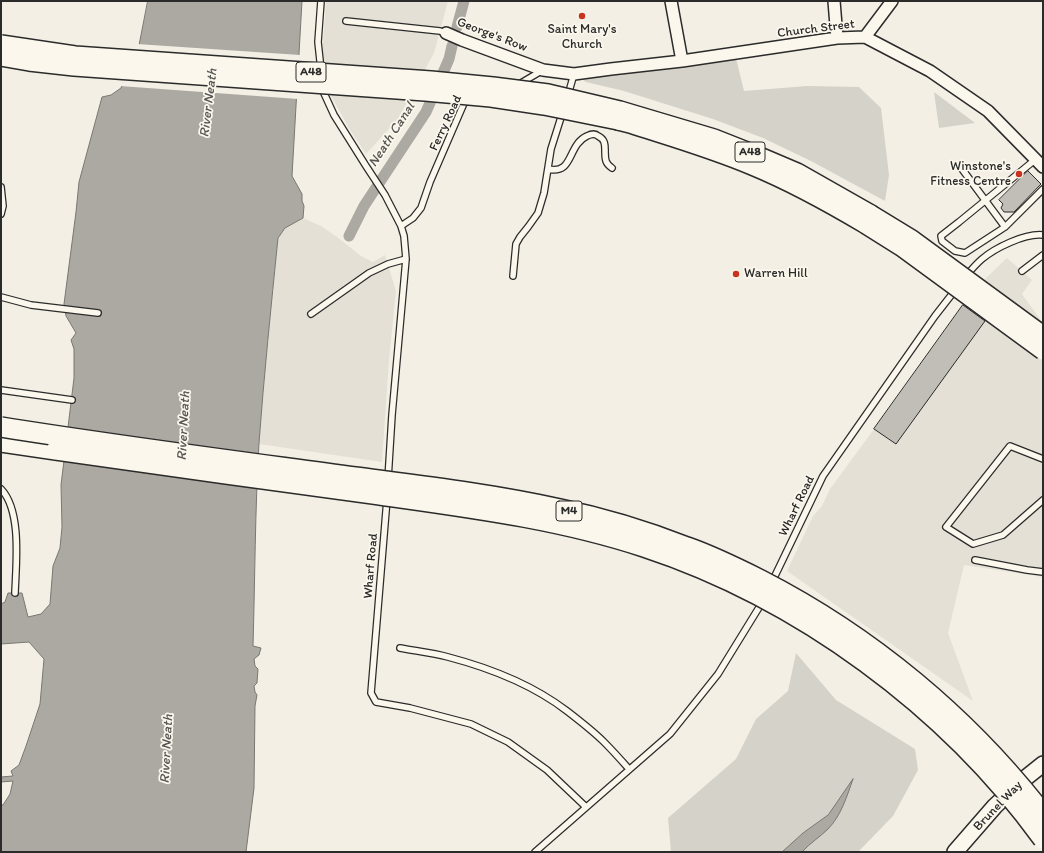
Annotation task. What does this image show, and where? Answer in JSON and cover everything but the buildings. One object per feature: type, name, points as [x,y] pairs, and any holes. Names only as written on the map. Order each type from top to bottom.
[{"type":"highway","name":"M4","points":[[1,428],[529,502],[598,518],[691,548],[744,572],[794,598],[842,627],[881,655],[963,725],[1010,774],[1043,814]]},
{"type":"highway","name":"M4","points":[[1,443],[520,516],[585,530],[668,556],[724,579],[777,606],[822,632],[872,667],[927,711],[968,750],[998,782],[1043,839]]},
{"type":"main road","name":"A48","points":[[1,44],[75,54],[431,80],[548,93],[619,116],[714,138],[798,172],[869,220],[901,247],[1043,351]]},
{"type":"main road","name":"A48","points":[[1,57],[74,67],[491,98],[619,116]]},
{"type":"main road","name":"A48","points":[[869,220],[912,239],[1043,335]]},
{"type":"street","points":[[671,1],[682,61]]},
{"type":"street","points":[[834,1],[837,38]]},
{"type":"street","points":[[865,37],[892,1]]},
{"type":"street","name":"George's Row","points":[[446,33],[543,70],[574,74]]},
{"type":"street","name":"Church Street","points":[[574,74],[682,61],[837,38],[865,37],[930,71],[988,111],[1039,163]]},
{"type":"street","name":"Brunel Way","points":[[956,852],[995,806],[1043,764]]},
{"type":"lane","name":"Wharf Road","points":[[321,1],[318,42],[323,91],[334,115],[385,195],[402,226],[406,259],[392,416],[385,534],[371,693],[376,702],[410,708],[471,724],[508,742],[547,770],[586,807]]},
{"type":"lane","points":[[346,21],[440,31],[446,33]]},
{"type":"lane","name":"Ferry Road","points":[[402,226],[413,218],[421,208],[430,182],[465,101],[474,91],[521,83],[543,70]]},
{"type":"lane","points":[[513,276],[516,244],[538,213],[544,193],[551,148],[574,74]]},
{"type":"lane","points":[[548,169],[562,169],[566,165],[572,151],[580,139],[588,134],[595,134],[602,137],[605,145],[606,160],[608,166],[612,168]]},
{"type":"lane","points":[[1039,163],[986,200],[941,236],[942,242],[955,251],[965,253],[1005,228],[1043,189]]},
{"type":"lane","points":[[962,169],[1005,228]]},
{"type":"lane","points":[[1,187],[3,206],[1,214]]},
{"type":"lane","name":"Wharf Road","points":[[535,852],[670,734],[718,674],[764,601],[823,476],[935,316],[966,275],[980,260],[994,251],[1023,238],[1043,235]]},
{"type":"lane","points":[[1022,271],[1043,254]]},
{"type":"lane","points":[[310,314],[369,273],[388,264],[406,259]]},
{"type":"lane","points":[[1,297],[31,305],[98,313]]},
{"type":"lane","points":[[1,390],[72,400]]},
{"type":"lane","points":[[1043,459],[1010,446],[946,527],[973,544],[1003,535],[1043,500]]},
{"type":"lane","points":[[1,489],[5,493],[13,511],[17,544],[15,594]]},
{"type":"lane","points":[[976,560],[1043,572]]},
{"type":"lane","points":[[400,648],[448,657],[501,674],[524,685],[566,710],[605,743],[629,769]]},
{"type":"shaded area","points":[[326,1],[448,1],[434,53],[398,119],[366,154],[350,130],[329,92],[322,58]]},
{"type":"shaded area","points":[[735,54],[744,91],[807,86],[859,87],[881,108],[889,175],[885,201],[811,161],[763,138],[713,119],[624,91],[586,82],[574,74]]},
{"type":"shaded area","points":[[934,92],[975,123],[939,128]]},
{"type":"shaded area","points":[[303,218],[321,226],[361,256],[373,262],[385,255],[396,291],[389,360],[382,462],[259,444],[278,238],[285,228]]},
{"type":"shaded area","points":[[1007,258],[1032,280],[1022,294],[1043,323],[1043,577],[964,565],[948,633],[973,701],[787,571],[813,516],[822,506],[830,489],[963,305],[987,277]]},
{"type":"shaded area","points":[[796,653],[836,700],[915,749],[918,770],[893,816],[858,852],[802,852],[827,815],[803,833],[782,852],[671,852],[668,818],[736,759],[756,719],[788,691]]},
{"type":"water","name":"River Neath","points":[[148,1],[302,1],[292,176],[302,194],[304,206],[303,218],[285,228],[278,238],[265,366],[259,443],[253,646],[261,648],[259,655],[254,659],[255,666],[258,669],[257,683],[254,686],[257,695],[255,706],[254,788],[246,852],[1,852],[1,805],[3,805],[10,794],[13,781],[1,782],[1,777],[13,776],[11,771],[19,765],[26,746],[40,704],[44,659],[29,642],[1,644],[1,604],[5,602],[8,593],[22,593],[28,617],[41,614],[50,604],[53,566],[60,548],[62,527],[61,485],[74,378],[74,349],[71,340],[76,333],[66,316],[64,304],[79,182],[102,97],[111,95],[121,88],[139,45]]},
{"type":"water","points":[[853,779],[846,799],[833,824],[802,852],[782,852],[803,833],[828,815]]},
{"type":"pier","points":[[137,44],[300,55],[298,99],[120,86]]},
{"type":"waterway","name":"Neath Canal","points":[[457,27],[464,1]]},
{"type":"waterway","name":"Neath Canal","points":[[349,236],[364,206],[426,112],[449,59],[452,46]]},
{"type":"place","name":"Saint Mary's Church","points":[[582,16]]},
{"type":"place","name":"Winstone's Fitness Centre","points":[[1019,174]]},
{"type":"place","name":"Warren Hill","points":[[736,274]]}]
